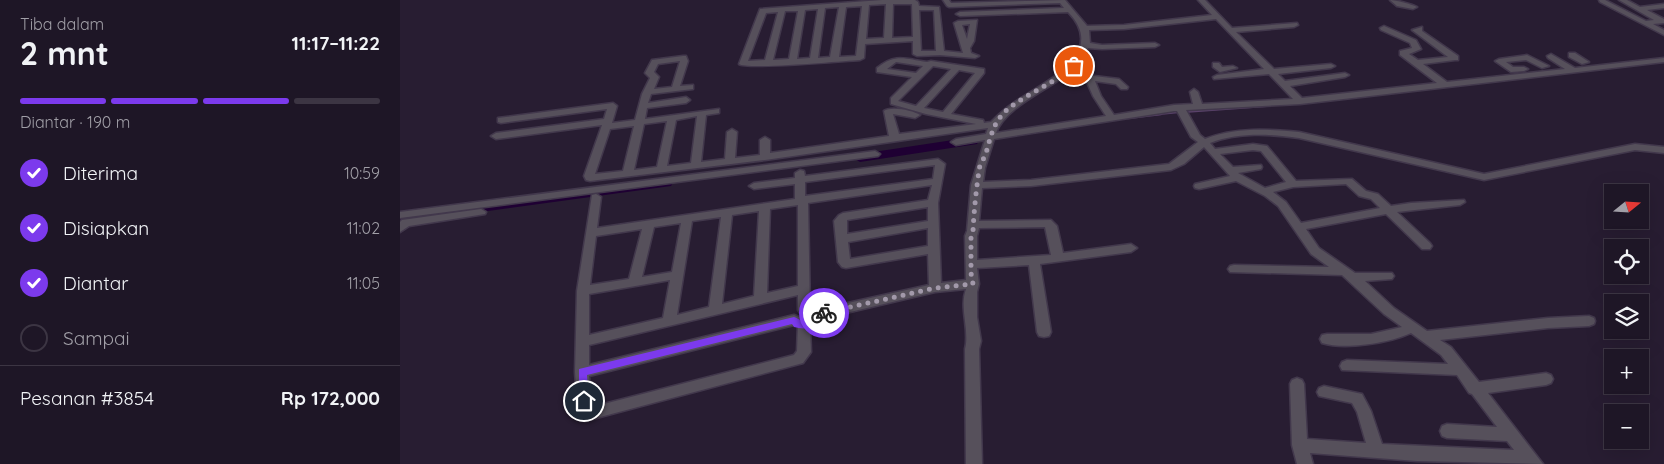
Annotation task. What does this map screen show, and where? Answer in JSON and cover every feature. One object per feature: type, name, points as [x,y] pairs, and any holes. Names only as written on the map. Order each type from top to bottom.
[{"type":"street","points":[[946,0],[948,4],[958,5],[1063,4],[1084,28],[1086,36],[1085,45],[1078,60],[1063,75],[1013,105],[994,125],[976,185],[971,236],[973,284],[971,292],[974,341],[972,349],[974,464]]},
{"type":"street","points":[[1201,0],[1300,101]]},
{"type":"street","points":[[1393,0],[1400,5],[1413,7]]},
{"type":"street","points":[[1602,1],[1639,22],[1662,21],[1622,0]]},
{"type":"street","points":[[885,2],[888,40]]},
{"type":"street","points":[[866,4],[860,58],[743,64],[763,11],[847,3],[914,2],[917,54],[970,53]]},
{"type":"street","points":[[834,60],[847,3]]},
{"type":"street","points":[[960,14],[1063,4]]},
{"type":"street","points":[[814,61],[822,6]]},
{"type":"street","points":[[1639,9],[1664,6]]},
{"type":"street","points":[[792,62],[802,7]]},
{"type":"street","points":[[915,8],[937,8],[940,53]]},
{"type":"street","points":[[768,64],[782,9]]},
{"type":"street","points":[[1655,16],[1664,15]]},
{"type":"street","points":[[1084,28],[1124,27],[1218,17]]},
{"type":"street","points":[[1645,23],[1664,33]]},
{"type":"street","points":[[1232,30],[1294,25]]},
{"type":"street","points":[[1384,28],[1413,42],[1417,49],[1403,53],[1444,84]]},
{"type":"street","points":[[1416,64],[1455,58],[1416,31],[1419,29]]},
{"type":"street","points":[[862,42],[916,39]]},
{"type":"street","points":[[1085,45],[1102,47],[1155,45]]},
{"type":"street","points":[[1551,56],[1573,70]]},
{"type":"street","points":[[1572,56],[1585,62]]},
{"type":"street","points":[[1545,66],[1530,58],[1513,57],[1522,69],[1585,62],[1602,58],[1628,57]]},
{"type":"street","points":[[628,172],[646,94],[655,77],[649,73],[655,62],[684,58],[675,89]]},
{"type":"street","points":[[919,76],[880,70],[891,61],[896,60],[929,65],[933,63],[957,66],[981,72],[945,115]]},
{"type":"street","points":[[956,142],[1180,108],[1300,101],[1664,60]]},
{"type":"street","points":[[929,65],[894,101],[920,116],[945,115],[994,125]]},
{"type":"street","points":[[920,116],[957,66]]},
{"type":"street","points":[[1220,72],[1331,66]]},
{"type":"street","points":[[1063,75],[1120,84]]},
{"type":"street","points":[[1283,84],[1344,75]]},
{"type":"street","points":[[1089,78],[1097,96],[1111,117]]},
{"type":"street","points":[[648,92],[690,87]]},
{"type":"street","points":[[1194,92],[1198,101],[1195,108]]},
{"type":"street","points":[[643,106],[686,100]]},
{"type":"street","points":[[501,120],[614,103],[589,176],[594,177],[765,157],[994,125]]},
{"type":"street","points":[[1180,108],[1196,136],[1233,174],[1264,191],[1282,204],[1316,251],[1349,274],[1389,311],[1413,326],[1446,351],[1532,461]]},
{"type":"street","points":[[496,136],[640,122],[716,111]]},
{"type":"street","points":[[896,139],[888,111],[920,116],[962,128]]},
{"type":"street","points":[[696,165],[702,113]]},
{"type":"street","points":[[662,168],[672,118]]},
{"type":"street","points":[[730,161],[732,132]]},
{"type":"street","points":[[976,185],[1040,182],[1170,167],[1208,147],[1242,133],[1283,132],[1312,137],[1484,177],[1635,147],[1664,150]]},
{"type":"street","points":[[765,140],[765,157]]},
{"type":"street","points":[[1208,147],[1264,148],[1293,184]]},
{"type":"street","points":[[582,372],[799,323],[813,323],[804,289],[803,200],[800,198],[800,152]]},
{"type":"street","points":[[754,186],[800,171],[875,154]]},
{"type":"street","points":[[400,215],[800,171],[934,161],[940,164],[933,203],[935,288]]},
{"type":"street","points":[[1199,186],[1257,167]]},
{"type":"street","points":[[400,228],[406,223],[419,220],[800,171]]},
{"type":"street","points":[[591,233],[938,181]]},
{"type":"street","points":[[1264,191],[1293,184],[1348,181],[1363,194],[1374,196],[1387,211],[1426,246]]},
{"type":"street","points":[[858,192],[859,214]]},
{"type":"street","points":[[596,197],[583,290],[582,372],[585,415],[798,359],[804,352],[799,323]]},
{"type":"street","points":[[1299,227],[1415,205],[1460,202]]},
{"type":"street","points":[[933,203],[859,214],[840,219],[844,262],[847,264],[934,249]]},
{"type":"street","points":[[760,300],[765,207]]},
{"type":"street","points":[[715,310],[728,212]]},
{"type":"street","points":[[669,321],[687,218]]},
{"type":"street","points":[[973,225],[1047,222],[1051,226],[1058,258]]},
{"type":"street","points":[[635,281],[649,224]]},
{"type":"street","points":[[842,239],[933,224]]},
{"type":"street","points":[[971,264],[1034,261],[1131,248]]},
{"type":"street","points":[[1034,261],[1044,332]]},
{"type":"street","points":[[1234,269],[1388,276]]},
{"type":"street","points":[[583,290],[677,275]]},
{"type":"street","points":[[810,313],[935,288],[973,284]]},
{"type":"street","points":[[582,342],[804,289]]},
{"type":"street","points":[[1427,336],[1548,323],[1589,321]]},
{"type":"street","points":[[1327,339],[1351,340],[1386,337],[1413,326]]},
{"type":"street","points":[[1347,366],[1461,370]]},
{"type":"street","points":[[1474,389],[1546,380]]},
{"type":"street","points":[[1297,384],[1300,445],[1305,464]]},
{"type":"street","points":[[1324,392],[1357,398],[1383,455]]},
{"type":"street","points":[[1447,432],[1509,434]]},
{"type":"street","points":[[1300,445],[1383,455],[1417,454],[1532,461]]},
{"type":"waterway","points":[[1185,112],[1267,106]]},
{"type":"waterway","points":[[1150,115],[1180,112]]},
{"type":"waterway","points":[[1128,118],[1161,114]]},
{"type":"waterway","points":[[860,158],[973,141]]},
{"type":"waterway","points":[[400,218],[666,183]]},
{"type":"way so far","points":[[824,313],[935,288],[973,284],[971,273],[971,236],[973,231],[974,196],[979,175],[978,171],[984,159],[991,130],[996,122],[1013,105],[1063,75],[1074,66]]},
{"type":"route","points":[[584,401],[582,372],[794,320],[797,325],[806,326],[813,323],[816,315],[824,313]]}]
